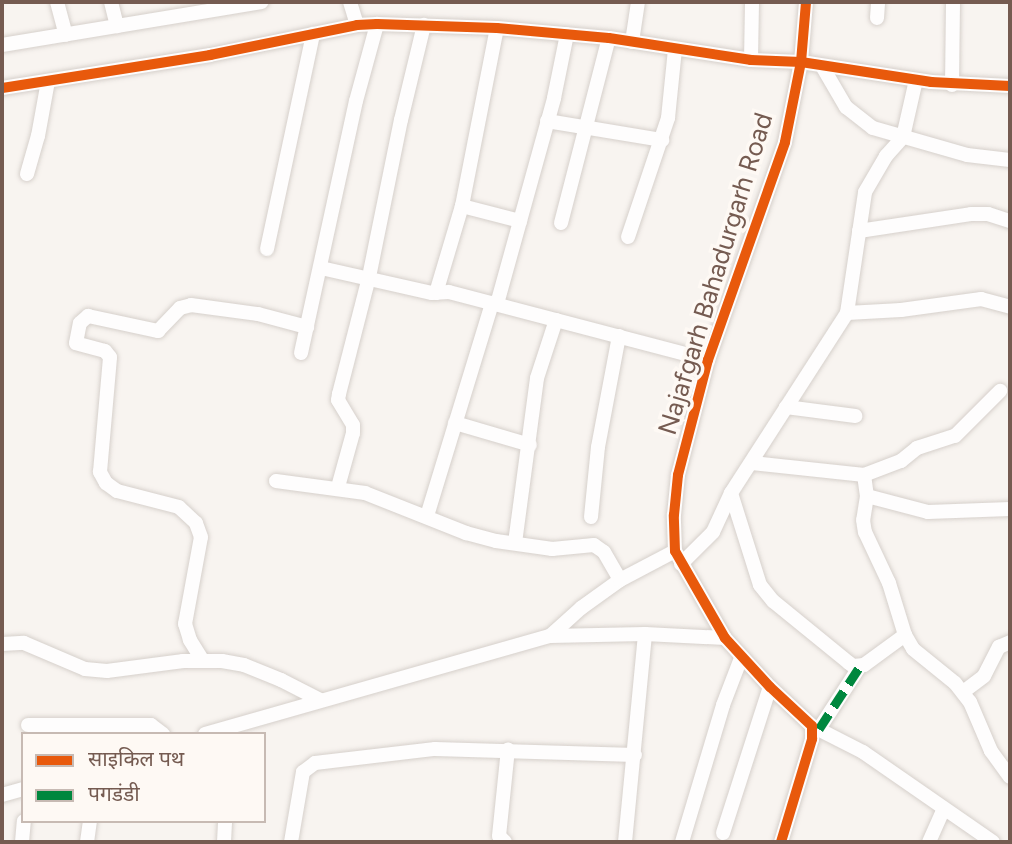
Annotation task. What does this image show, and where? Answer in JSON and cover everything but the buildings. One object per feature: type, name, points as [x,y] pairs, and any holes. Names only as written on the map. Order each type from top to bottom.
[{"type":"street","points":[[57,2],[66,34]]},
{"type":"street","points":[[111,2],[117,26]]},
{"type":"street","points":[[2,45],[236,4],[261,2]]},
{"type":"street","points":[[350,2],[357,25]]},
{"type":"street","points":[[632,42],[638,2]]},
{"type":"street","points":[[751,60],[752,2]]},
{"type":"street","name":"Najafgarh Bahadurgarh Road","points":[[678,558],[678,475],[708,360],[785,142],[801,62],[806,2]]},
{"type":"street","points":[[877,18],[878,2]]},
{"type":"street","points":[[952,85],[953,2]]},
{"type":"street","points":[[301,353],[356,101],[377,24]]},
{"type":"street","points":[[2,88],[210,55],[357,25],[377,24],[497,28],[609,38],[751,60],[801,62],[952,85],[1010,86]]},
{"type":"street","points":[[338,487],[353,433],[353,425],[338,400],[339,394],[369,277],[398,130],[424,25]]},
{"type":"street","points":[[436,293],[462,206],[497,28]]},
{"type":"street","points":[[267,248],[313,34]]},
{"type":"street","points":[[427,516],[520,221],[567,34]]},
{"type":"street","points":[[561,223],[609,38]]},
{"type":"street","points":[[628,237],[662,139],[676,49]]},
{"type":"street","points":[[822,66],[854,116],[873,128],[967,155],[1010,160]]},
{"type":"street","points":[[551,636],[581,608],[620,580],[678,558],[708,540],[731,494],[847,313],[859,230],[869,185],[903,136],[916,80]]},
{"type":"street","points":[[27,174],[38,136],[48,81]]},
{"type":"street","points":[[547,121],[662,139]]},
{"type":"street","points":[[462,206],[520,221]]},
{"type":"street","points":[[859,230],[971,214],[988,214],[1010,221]]},
{"type":"street","points":[[321,268],[436,293],[446,292],[708,360]]},
{"type":"street","points":[[847,313],[912,309],[981,299],[1010,307]]},
{"type":"street","points":[[203,661],[190,640],[185,624],[201,537],[195,523],[179,508],[117,491],[106,483],[100,472],[110,357],[105,351],[76,343],[80,323],[88,316],[158,331],[180,308],[191,305],[258,314],[307,327]]},
{"type":"street","points":[[515,543],[537,378],[556,320]]},
{"type":"street","points":[[591,517],[598,446],[619,336]]},
{"type":"street","points":[[752,463],[864,475],[901,461],[917,448],[955,436],[1000,391]]},
{"type":"street","points":[[786,407],[855,416]]},
{"type":"street","points":[[456,423],[530,445]]},
{"type":"street","points":[[864,475],[867,496],[863,520],[865,532],[889,583],[905,635],[913,649],[963,692],[991,751],[1010,777]]},
{"type":"street","points":[[276,481],[338,487],[387,500],[466,533],[515,543],[552,549],[594,545],[604,552],[620,580]]},
{"type":"street","points":[[731,494],[760,585],[773,601],[853,666],[860,666]]},
{"type":"street","points":[[867,496],[928,512],[1010,509]]},
{"type":"street","points":[[678,558],[725,638],[769,687],[815,728],[863,752],[943,810],[993,842]]},
{"type":"street","points":[[228,731],[320,700],[551,636],[645,634],[725,638]]},
{"type":"street","points":[[625,842],[645,634]]},
{"type":"street","points":[[781,842],[815,728],[860,666],[905,635]]},
{"type":"street","points":[[963,692],[984,676],[999,648],[1010,642]]},
{"type":"street","points":[[2,644],[24,643],[85,669],[107,671],[203,661],[244,665],[320,700]]},
{"type":"street","points":[[682,842],[723,705],[741,658]]},
{"type":"street","points":[[723,833],[769,687]]},
{"type":"street","points":[[28,725],[151,725],[160,732]]},
{"type":"street","points":[[291,842],[303,772],[315,763],[435,749],[509,749],[635,755]]},
{"type":"street","points":[[505,842],[499,836],[509,749]]},
{"type":"street","points":[[2,795],[21,790]]},
{"type":"street","points":[[929,842],[943,810]]},
{"type":"street","points":[[22,842],[24,823]]},
{"type":"street","points":[[87,842],[90,823]]},
{"type":"street","points":[[225,823],[225,842]]},
{"type":"marked path","points":[[819,729],[860,666]]},
{"type":"cycle path","points":[[781,842],[812,739],[812,726],[770,687],[725,638],[675,551],[674,515],[678,475],[708,360],[785,142],[801,62],[806,2]]},
{"type":"cycle path","points":[[2,88],[210,55],[357,25],[377,24],[497,28],[609,38],[751,60],[801,62],[931,82],[1010,86]]}]
